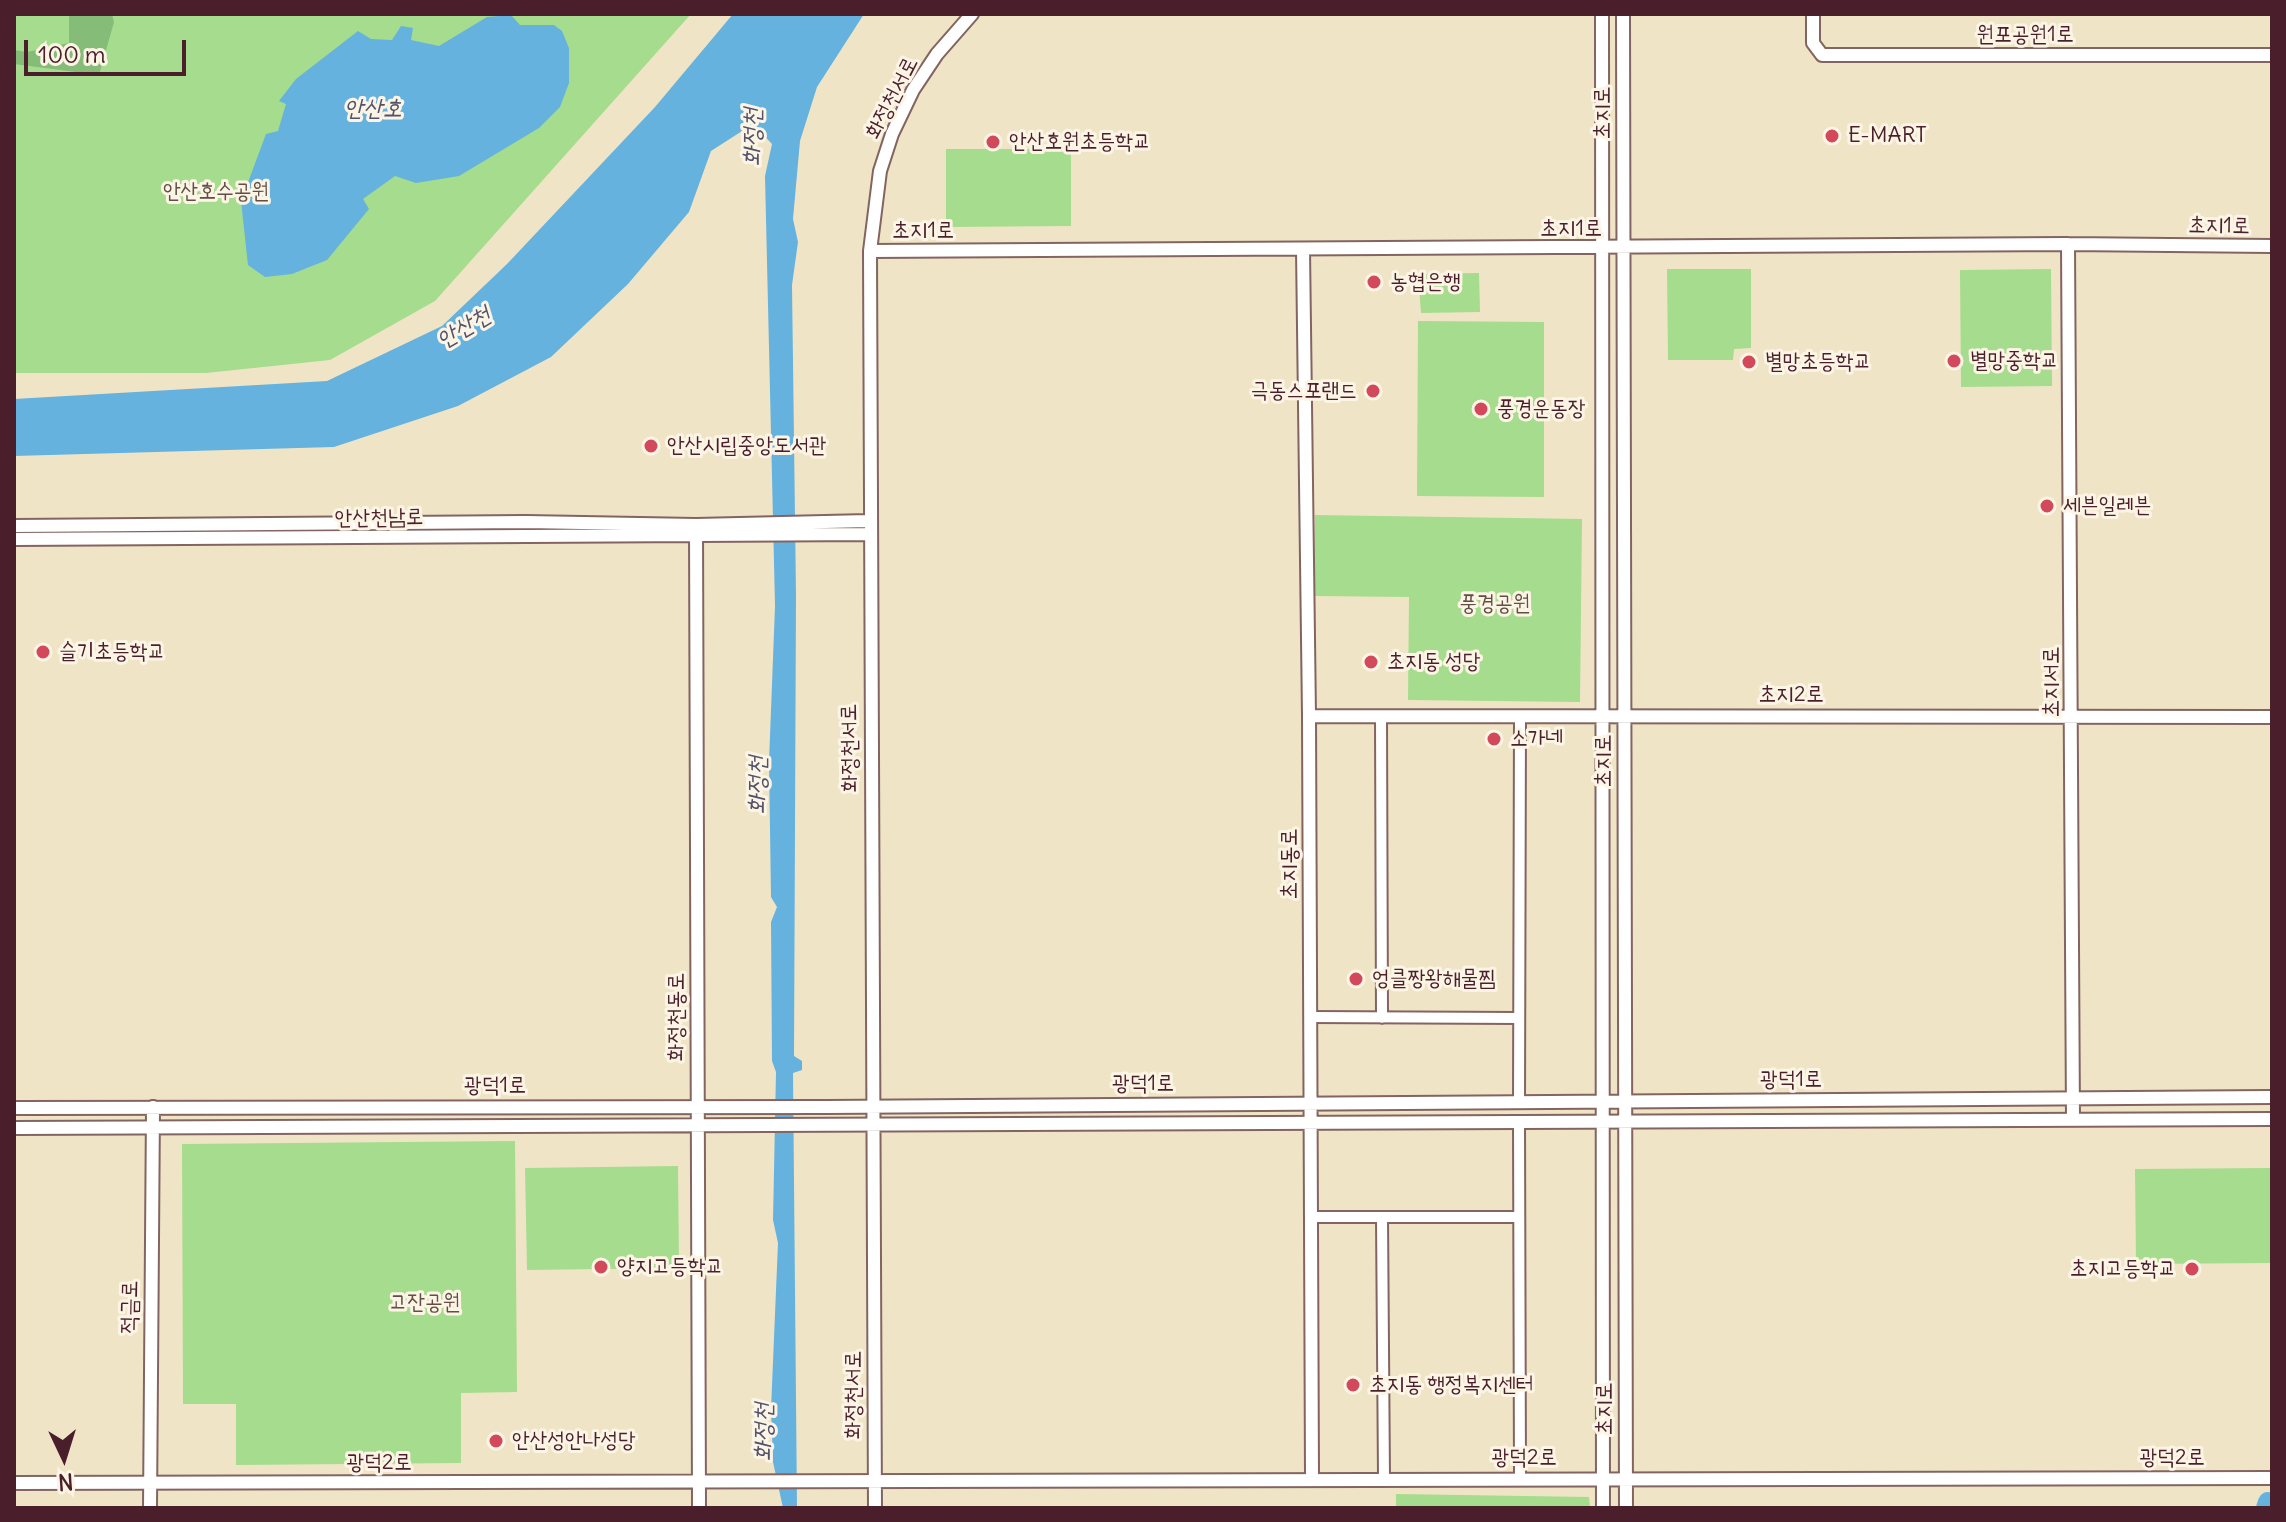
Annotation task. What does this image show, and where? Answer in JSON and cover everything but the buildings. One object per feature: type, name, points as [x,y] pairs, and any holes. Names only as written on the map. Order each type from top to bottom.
[{"type":"street","name":"화정천서로","points":[[875,1508],[870,251],[880,171],[892,134],[937,54],[972,14]]},
{"type":"street","name":"초지로","points":[[1602,14],[1603,1508]]},
{"type":"street","name":"초지로","points":[[1623,14],[1626,1508]]},
{"type":"street","name":"원포공원1로","points":[[1813,14],[1813,43],[1822,55],[2272,55]]},
{"type":"street","name":"초지1로","points":[[870,251],[2068,244],[2272,246]]},
{"type":"street","name":"초지서로","points":[[2068,244],[2073,1120]]},
{"type":"street","name":"초지동로","points":[[1303,249],[1309,716],[1312,1478]]},
{"type":"street","name":"안산천남로","points":[[14,526],[526,522],[697,530]]},
{"type":"street","name":"안산천남로","points":[[14,539],[869,527]]},
{"type":"street","name":"화정천동로","points":[[697,530],[699,1508]]},
{"type":"street","name":"초지2로","points":[[1309,716],[2272,717]]},
{"type":"street","points":[[1381,716],[1382,1018]]},
{"type":"street","points":[[1519,1102],[1520,716]]},
{"type":"street","points":[[1310,1017],[1519,1018]]},
{"type":"street","name":"광덕1로","points":[[14,1108],[698,1105],[745,1108],[2272,1097]]},
{"type":"street","name":"적금로","points":[[150,1508],[153,1107]]},
{"type":"street","name":"광덕1로","points":[[14,1128],[873,1127],[2272,1119]]},
{"type":"street","points":[[1519,1123],[1520,1478]]},
{"type":"street","points":[[1310,1217],[1519,1217]]},
{"type":"street","points":[[1382,1217],[1384,1478]]},
{"type":"street","name":"광덕2로","points":[[14,1483],[2272,1478]]},
{"type":"green space","name":"안산호수공원","points":[[14,14],[691,14],[435,301],[330,360],[206,373],[14,373]]},
{"type":"green space","points":[[69,14],[112,14],[114,22],[99,75],[14,64],[14,50],[27,52],[69,43]]},
{"type":"green space","points":[[946,149],[1071,149],[1071,226],[946,227]]},
{"type":"green space","points":[[1667,269],[1751,269],[1751,348],[1734,349],[1733,360],[1668,360]]},
{"type":"green space","points":[[2051,269],[2052,386],[1961,387],[1960,270]]},
{"type":"green space","points":[[1479,273],[1480,312],[1421,313],[1418,274]]},
{"type":"green space","name":"풍경운동장","points":[[1418,321],[1544,322],[1544,497],[1417,496]]},
{"type":"green space","name":"풍경공원","points":[[1315,515],[1582,519],[1580,702],[1408,700],[1409,597],[1314,596]]},
{"type":"green space","name":"고잔공원","points":[[515,1141],[517,1392],[461,1393],[461,1463],[236,1465],[236,1404],[183,1404],[182,1144]]},
{"type":"green space","points":[[678,1166],[679,1268],[527,1270],[525,1168]]},
{"type":"green space","points":[[2272,1168],[2272,1263],[2136,1264],[2135,1169]]},
{"type":"green space","points":[[1396,1494],[1589,1497],[1590,1508],[1396,1508]]},
{"type":"water","name":"안산천","points":[[733,14],[864,14],[817,87],[800,141],[793,219],[798,242],[792,285],[796,595],[794,1056],[802,1061],[802,1070],[793,1073],[797,1508],[783,1508],[773,1462],[771,1409],[778,1243],[773,1220],[776,1072],[772,1061],[771,922],[777,907],[771,897],[769,762],[775,606],[765,176],[772,144],[753,124],[711,151],[689,212],[628,284],[551,357],[458,406],[334,447],[14,456],[14,399],[327,381],[442,326],[507,264],[655,107]]},
{"type":"water","name":"안산호","points":[[511,15],[520,25],[554,25],[562,31],[569,48],[569,83],[560,107],[539,128],[459,176],[416,183],[395,176],[363,199],[369,209],[327,260],[292,274],[265,277],[248,265],[241,201],[266,134],[278,131],[286,104],[279,101],[296,79],[358,31],[371,39],[392,40],[401,26],[413,28],[411,40],[439,46],[487,17]]},
{"type":"waterway","points":[[2266,1508],[2268,1502]]},
{"type":"place","name":"E-MART","points":[[1832,136]]},
{"type":"place","name":"안산호원초등학교","points":[[993,142]]},
{"type":"place","name":"농협은행","points":[[1374,282]]},
{"type":"place","name":"별망중학교","points":[[1954,361]]},
{"type":"place","name":"별망초등학교","points":[[1749,362]]},
{"type":"place","name":"극동스포랜드","points":[[1373,391]]},
{"type":"place","name":"풍경운동장","points":[[1481,409]]},
{"type":"place","name":"안산시립중앙도서관","points":[[651,446]]},
{"type":"place","name":"세븐일레븐","points":[[2047,506]]},
{"type":"place","name":"슬기초등학교","points":[[43,652]]},
{"type":"place","name":"초지동 성당","points":[[1371,662]]},
{"type":"place","name":"소가네","points":[[1494,739]]},
{"type":"place","name":"엉클짱왕해물찜","points":[[1356,979]]},
{"type":"place","name":"양지고등학교","points":[[601,1267]]},
{"type":"place","name":"초지고등학교","points":[[2192,1269]]},
{"type":"place","name":"초지동 행정복지센터","points":[[1353,1385]]},
{"type":"place","name":"안산성안나성당","points":[[496,1441]]},
{"type":"water label","name":"화정천","points":[[753,137]]},
{"type":"water label","name":"화정천","points":[[758,785]]},
{"type":"water label","name":"화정천","points":[[764,1432]]}]
